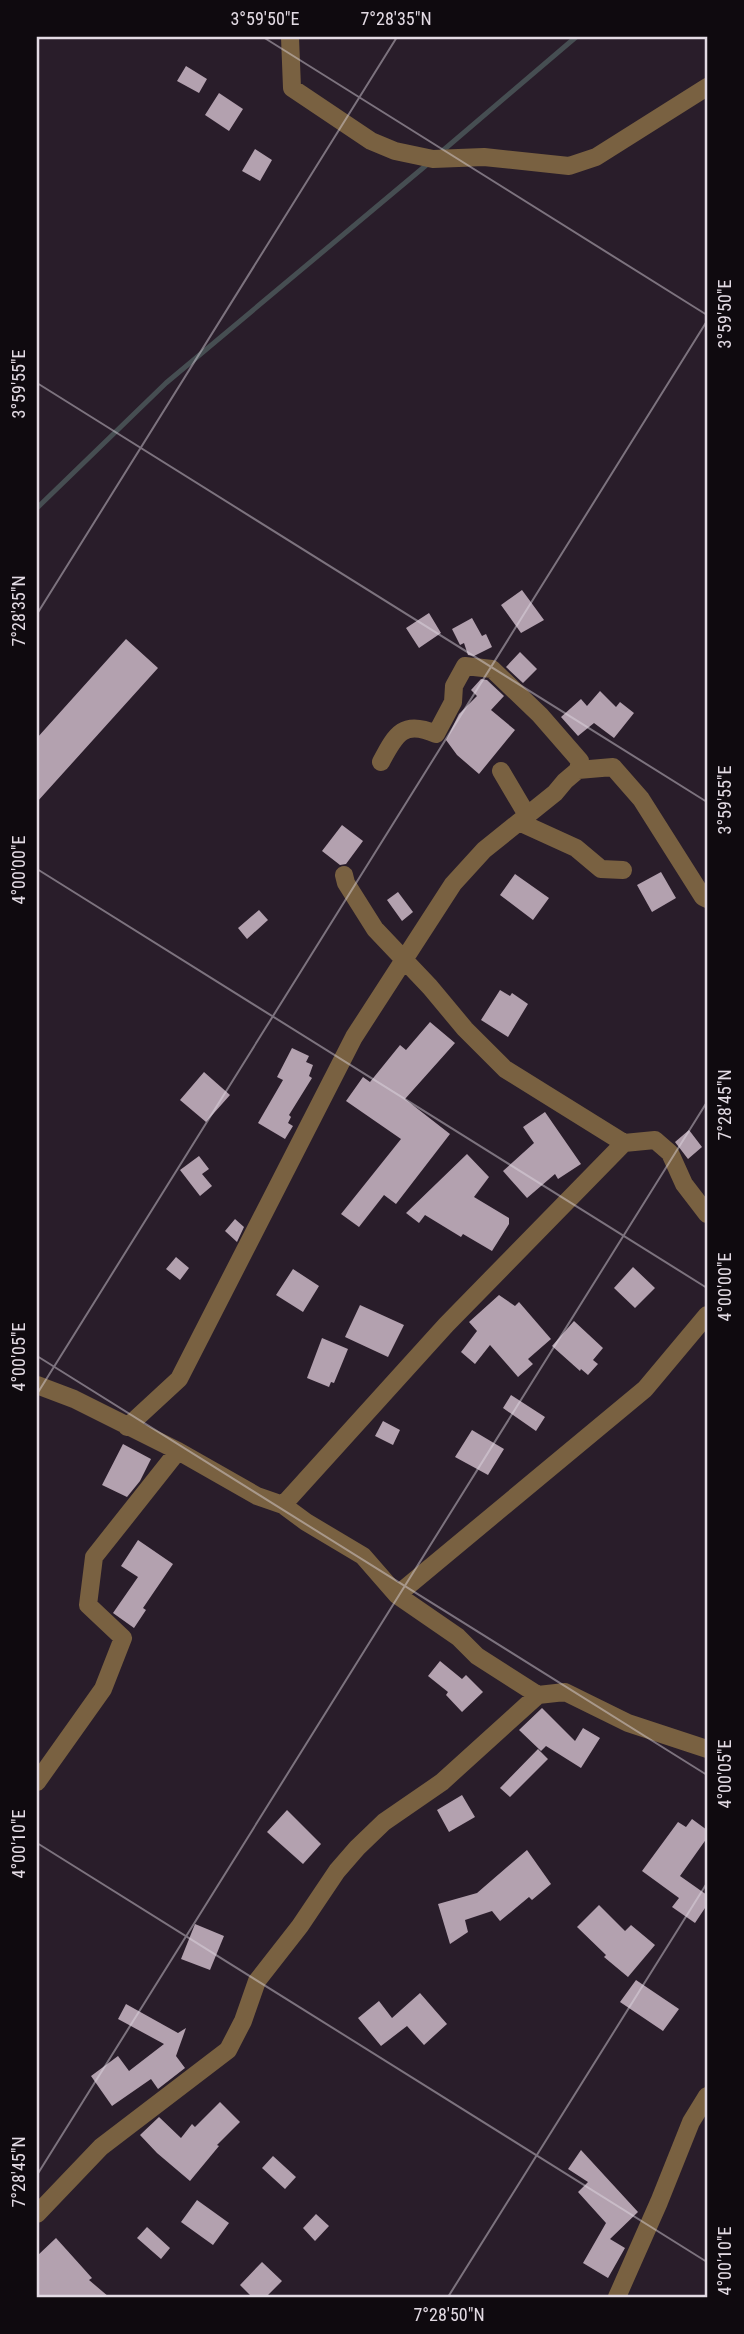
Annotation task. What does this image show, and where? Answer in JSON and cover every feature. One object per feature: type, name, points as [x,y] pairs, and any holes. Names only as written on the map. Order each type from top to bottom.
[{"type":"street","points":[[290,37],[292,88],[371,141],[395,151],[433,159],[484,157],[569,166],[597,157],[707,87]]},
{"type":"street","points":[[381,762],[390,744],[407,728],[419,727],[436,734],[453,702],[454,687],[465,666],[492,669],[540,715],[572,751],[580,761],[578,770]]},
{"type":"street","points":[[127,1427],[179,1379],[355,1037],[453,884],[484,850],[555,793],[578,770],[613,766],[641,799],[682,866],[707,899]]},
{"type":"street","points":[[501,771],[523,818],[576,848],[601,869],[622,870]]},
{"type":"street","points":[[344,875],[346,883],[375,929],[505,1069],[624,1143],[655,1140],[670,1153],[684,1184],[707,1214]]},
{"type":"street","points":[[283,1505],[446,1325],[624,1143]]},
{"type":"street","points":[[397,1595],[645,1389],[707,1315]]},
{"type":"street","points":[[37,1385],[74,1399],[178,1451],[257,1496],[283,1505],[363,1556],[397,1595],[458,1637],[477,1656],[538,1695]]},
{"type":"street","points":[[37,1782],[103,1689],[124,1638],[88,1605],[94,1557],[178,1451]]},
{"type":"street","points":[[37,2214],[101,2147],[228,2050],[243,2021],[257,1981],[300,1926],[337,1871],[384,1822],[442,1782],[538,1695],[565,1692],[628,1723],[707,1749]]},
{"type":"street","points":[[617,2297],[691,2122],[707,2096]]},
{"type":"building","points":[[186,66],[207,79],[199,93],[177,81]]},
{"type":"building","points":[[219,93],[243,109],[229,131],[205,115]]},
{"type":"building","points":[[255,149],[272,160],[260,181],[242,171]]},
{"type":"building","points":[[522,590],[544,620],[521,633],[501,605]]},
{"type":"building","points":[[429,613],[441,633],[419,648],[406,628]]},
{"type":"building","points":[[472,618],[482,636],[486,634],[492,647],[474,656],[468,655],[464,643],[460,645],[452,629]]},
{"type":"building","points":[[126,639],[158,668],[37,802],[37,738]]},
{"type":"building","points":[[520,652],[537,669],[523,683],[506,667]]},
{"type":"building","points":[[481,679],[487,680],[504,696],[491,710],[515,730],[479,774],[457,755],[446,740],[459,714],[477,696],[471,690]]},
{"type":"building","points":[[600,691],[616,707],[620,702],[634,713],[614,738],[594,723],[578,736],[561,717],[581,699],[587,706]]},
{"type":"building","points":[[342,825],[363,841],[346,864],[340,865],[322,851]]},
{"type":"building","points":[[661,872],[676,898],[652,912],[637,885]]},
{"type":"building","points":[[515,874],[549,898],[533,920],[500,895]]},
{"type":"building","points":[[398,892],[413,912],[402,921],[387,900]]},
{"type":"building","points":[[259,910],[268,920],[247,939],[238,928]]},
{"type":"building","points":[[500,990],[510,996],[512,993],[528,1004],[508,1037],[481,1020]]},
{"type":"building","points":[[430,1022],[455,1043],[405,1099],[450,1134],[396,1204],[384,1195],[359,1227],[341,1214],[401,1139],[346,1101],[363,1077],[370,1082],[400,1045],[406,1050]]},
{"type":"building","points":[[292,1048],[309,1056],[306,1062],[313,1065],[309,1076],[312,1078],[289,1115],[291,1117],[288,1123],[293,1126],[285,1139],[258,1123],[283,1080],[277,1077]]},
{"type":"building","points":[[204,1072],[230,1095],[206,1122],[180,1100]]},
{"type":"building","points":[[545,1112],[581,1164],[558,1179],[555,1174],[527,1198],[503,1171],[534,1143],[523,1127]]},
{"type":"building","points":[[689,1130],[702,1147],[688,1159],[675,1142]]},
{"type":"building","points":[[467,1154],[489,1177],[474,1197],[509,1218],[509,1224],[492,1251],[463,1234],[461,1237],[425,1215],[419,1223],[406,1213]]},
{"type":"building","points":[[199,1156],[209,1169],[202,1174],[212,1186],[200,1196],[180,1170]]},
{"type":"building","points":[[235,1219],[244,1227],[237,1242],[225,1231]]},
{"type":"building","points":[[176,1257],[189,1268],[180,1280],[166,1269]]},
{"type":"building","points":[[633,1267],[655,1288],[635,1308],[614,1288]]},
{"type":"building","points":[[293,1269],[319,1286],[303,1312],[276,1295]]},
{"type":"building","points":[[499,1295],[515,1306],[519,1302],[551,1339],[528,1359],[533,1364],[518,1377],[490,1345],[475,1364],[461,1352],[477,1331],[469,1322]]},
{"type":"building","points":[[360,1305],[404,1325],[388,1357],[345,1337]]},
{"type":"building","points":[[574,1321],[603,1348],[593,1360],[598,1364],[588,1375],[552,1346]]},
{"type":"building","points":[[322,1338],[348,1349],[334,1383],[331,1382],[329,1387],[307,1378]]},
{"type":"building","points":[[511,1395],[545,1417],[536,1431],[503,1408]]},
{"type":"building","points":[[383,1421],[400,1430],[393,1445],[375,1436]]},
{"type":"building","points":[[472,1430],[504,1449],[488,1475],[455,1457]]},
{"type":"building","points":[[123,1444],[151,1459],[140,1481],[127,1497],[102,1485]]},
{"type":"building","points":[[138,1540],[173,1564],[143,1608],[146,1610],[134,1628],[113,1613],[138,1577],[121,1566]]},
{"type":"building","points":[[440,1661],[462,1679],[466,1675],[483,1692],[462,1712],[446,1695],[448,1692],[428,1676]]},
{"type":"building","points":[[542,1708],[575,1741],[583,1728],[600,1738],[581,1768],[546,1746],[541,1751],[519,1730]]},
{"type":"building","points":[[538,1749],[548,1759],[510,1797],[500,1788]]},
{"type":"building","points":[[462,1795],[475,1817],[449,1832],[437,1810]]},
{"type":"building","points":[[287,1810],[321,1844],[303,1864],[267,1832]]},
{"type":"building","points":[[692,1819],[707,1830],[707,1838],[680,1876],[707,1895],[707,1905],[695,1923],[672,1907],[679,1898],[642,1871],[678,1822],[686,1827]]},
{"type":"building","points":[[527,1850],[551,1884],[532,1900],[529,1897],[500,1921],[492,1911],[465,1920],[468,1932],[450,1944],[438,1904],[477,1893]]},
{"type":"building","points":[[599,1905],[625,1931],[631,1925],[655,1945],[628,1977],[604,1957],[606,1955],[577,1927]]},
{"type":"building","points":[[195,1924],[224,1936],[210,1970],[181,1959]]},
{"type":"building","points":[[636,1980],[679,2009],[663,2031],[620,2002]]},
{"type":"building","points":[[420,1993],[447,2024],[424,2045],[407,2026],[381,2046],[358,2018],[379,2001],[392,2018]]},
{"type":"building","points":[[126,2004],[178,2033],[186,2028],[176,2056],[185,2068],[158,2089],[151,2079],[112,2106],[91,2076],[118,2056],[129,2071],[164,2044],[118,2019]]},
{"type":"building","points":[[220,2102],[240,2122],[217,2145],[219,2146],[190,2181],[140,2135],[159,2117],[181,2138],[192,2124],[195,2127]]},
{"type":"building","points":[[581,2150],[638,2212],[610,2239],[625,2248],[608,2278],[583,2263],[606,2223],[578,2192],[588,2182],[568,2169]]},
{"type":"building","points":[[273,2156],[296,2177],[285,2189],[262,2168]]},
{"type":"building","points":[[197,2200],[229,2223],[213,2245],[181,2222]]},
{"type":"building","points":[[316,2214],[329,2226],[315,2241],[303,2228]]},
{"type":"building","points":[[147,2227],[170,2248],[161,2259],[137,2238]]},
{"type":"building","points":[[56,2238],[92,2278],[89,2280],[109,2297],[37,2297],[37,2256]]},
{"type":"building","points":[[262,2262],[282,2281],[266,2297],[252,2297],[240,2285]]},
{"type":"waterway","points":[[440,153],[576,37]]},
{"type":"waterway","points":[[37,508],[166,383],[430,162]]}]
